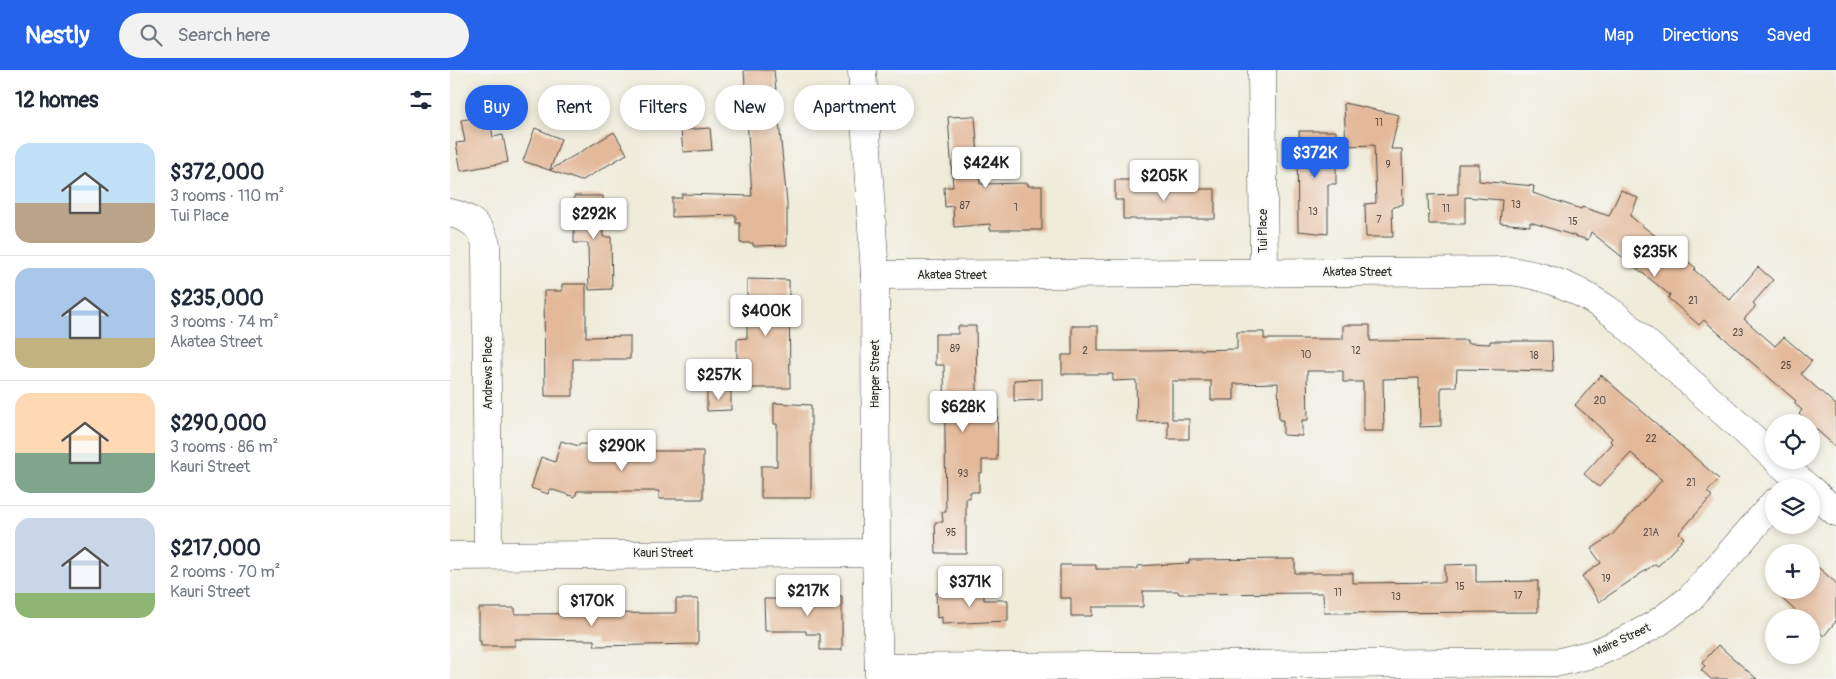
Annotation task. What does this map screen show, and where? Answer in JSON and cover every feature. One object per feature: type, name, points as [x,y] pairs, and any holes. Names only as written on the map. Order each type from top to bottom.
[{"type":"street","name":"Harper Street","points":[[862,70],[875,275],[876,553],[879,674]]},
{"type":"street","name":"Tui Place","points":[[1262,70],[1264,273]]},
{"type":"street","name":"Andrews Place","points":[[450,213],[463,216],[475,223],[482,232],[486,244],[488,554]]},
{"type":"street","name":"Akatea Street","points":[[875,275],[1511,271],[1538,275],[1588,295],[1614,314],[1765,449]]},
{"type":"street","points":[[1820,499],[1836,512]]},
{"type":"street","name":"Maire Street","points":[[879,674],[1560,662],[1596,653],[1656,624],[1690,598],[1765,513]]},
{"type":"street","name":"Kauri Street","points":[[450,556],[488,554],[876,553]]},
{"type":"building","points":[[744,70],[774,70],[775,85],[745,85]]},
{"type":"building","points":[[1344,103],[1399,115],[1391,149],[1402,149],[1403,204],[1392,208],[1393,237],[1366,237],[1365,204],[1376,203],[1374,145],[1346,146]]},
{"type":"building","points":[[948,117],[975,117],[980,184],[1028,183],[1028,186],[1042,186],[1042,230],[990,230],[990,224],[954,227],[953,206],[945,207],[944,187],[953,187]]},
{"type":"building","points":[[465,119],[465,130],[492,130],[493,137],[503,135],[508,162],[461,171],[456,143],[465,142],[461,120]]},
{"type":"building","points":[[535,128],[561,139],[550,170],[614,132],[627,154],[581,181],[523,161]]},
{"type":"building","points":[[705,128],[710,128],[712,150],[683,152],[681,130],[705,130]]},
{"type":"building","points":[[748,130],[780,130],[787,203],[787,245],[753,246],[753,243],[740,243],[740,223],[736,223],[736,215],[672,217],[672,198],[682,198],[682,194],[752,196]]},
{"type":"building","points":[[1299,131],[1336,131],[1336,184],[1328,184],[1328,234],[1298,231],[1297,144],[1300,144]]},
{"type":"building","points":[[1458,164],[1479,164],[1479,181],[1534,186],[1533,193],[1609,216],[1621,190],[1638,198],[1630,216],[1696,268],[1694,270],[1730,300],[1758,267],[1773,280],[1753,303],[1756,306],[1744,319],[1775,346],[1784,337],[1812,361],[1801,374],[1836,405],[1836,447],[1820,433],[1820,414],[1799,414],[1802,410],[1794,403],[1796,401],[1704,320],[1699,325],[1668,298],[1670,295],[1591,232],[1588,240],[1530,222],[1530,226],[1500,223],[1502,200],[1465,197],[1465,224],[1429,224],[1428,195],[1458,194]]},
{"type":"building","points":[[1115,180],[1152,180],[1152,189],[1215,189],[1215,219],[1123,219],[1123,200],[1115,200]]},
{"type":"building","points":[[574,196],[603,196],[603,237],[611,237],[612,289],[589,290],[588,243],[574,243]]},
{"type":"building","points":[[747,279],[789,280],[790,388],[737,388],[737,339],[747,338]]},
{"type":"building","points":[[562,284],[586,284],[586,337],[630,336],[630,359],[573,359],[573,396],[545,396],[544,291],[562,291]]},
{"type":"building","points":[[1343,325],[1370,325],[1370,341],[1467,340],[1467,343],[1490,344],[1490,341],[1552,341],[1553,371],[1457,369],[1456,387],[1441,387],[1441,426],[1420,427],[1419,378],[1383,379],[1384,431],[1363,431],[1363,382],[1343,382],[1343,371],[1307,371],[1308,420],[1302,420],[1302,436],[1283,435],[1283,420],[1279,420],[1278,383],[1234,384],[1234,400],[1211,400],[1211,381],[1172,381],[1172,419],[1189,419],[1189,439],[1168,439],[1168,421],[1137,422],[1136,380],[1113,381],[1113,374],[1062,374],[1062,355],[1072,355],[1072,326],[1098,326],[1098,351],[1152,351],[1237,349],[1237,332],[1264,332],[1264,339],[1343,339]]},
{"type":"building","points":[[958,326],[976,326],[977,395],[998,395],[997,460],[982,460],[982,473],[979,473],[979,492],[970,492],[970,498],[966,498],[966,553],[936,553],[935,522],[943,522],[942,512],[946,512],[944,365],[935,365],[935,334],[958,334]]},
{"type":"building","points":[[1601,375],[1719,479],[1707,492],[1712,496],[1679,533],[1684,538],[1658,566],[1655,564],[1599,602],[1582,576],[1601,563],[1591,549],[1611,536],[1662,480],[1631,453],[1599,487],[1584,474],[1612,443],[1610,441],[1612,438],[1575,405]]},
{"type":"building","points":[[1042,379],[1042,400],[1014,401],[1014,380]]},
{"type":"building","points":[[707,391],[731,391],[731,410],[707,411]]},
{"type":"building","points":[[774,403],[811,405],[811,498],[761,498],[761,466],[777,466],[777,424],[774,424]]},
{"type":"building","points":[[561,441],[579,446],[579,444],[611,445],[611,451],[703,451],[703,499],[659,499],[659,491],[577,491],[575,497],[550,489],[548,494],[531,488],[541,457],[555,462]]},
{"type":"building","points":[[1295,559],[1295,573],[1353,573],[1353,583],[1445,582],[1445,565],[1476,564],[1476,582],[1538,581],[1538,612],[1324,613],[1323,593],[1179,594],[1178,591],[1143,591],[1143,607],[1092,607],[1092,616],[1071,616],[1071,598],[1060,598],[1060,565],[1096,565],[1096,569],[1137,569],[1137,566],[1189,563],[1189,560]]},
{"type":"building","points":[[1820,569],[1836,583],[1836,621],[1824,636],[1820,633],[1820,609],[1793,609],[1783,599],[1820,599]]},
{"type":"building","points":[[984,592],[984,600],[1008,600],[1008,621],[942,624],[942,617],[937,618],[936,593]]},
{"type":"building","points":[[785,595],[842,596],[842,650],[820,650],[820,634],[806,634],[806,631],[765,631],[764,599],[785,599]]},
{"type":"building","points":[[676,599],[698,599],[698,644],[595,646],[594,640],[515,639],[515,646],[481,646],[481,641],[479,641],[479,608],[515,608],[515,614],[676,613]]},
{"type":"building","points":[[1718,645],[1757,679],[1711,679],[1701,670],[1705,666],[1702,663]]}]
